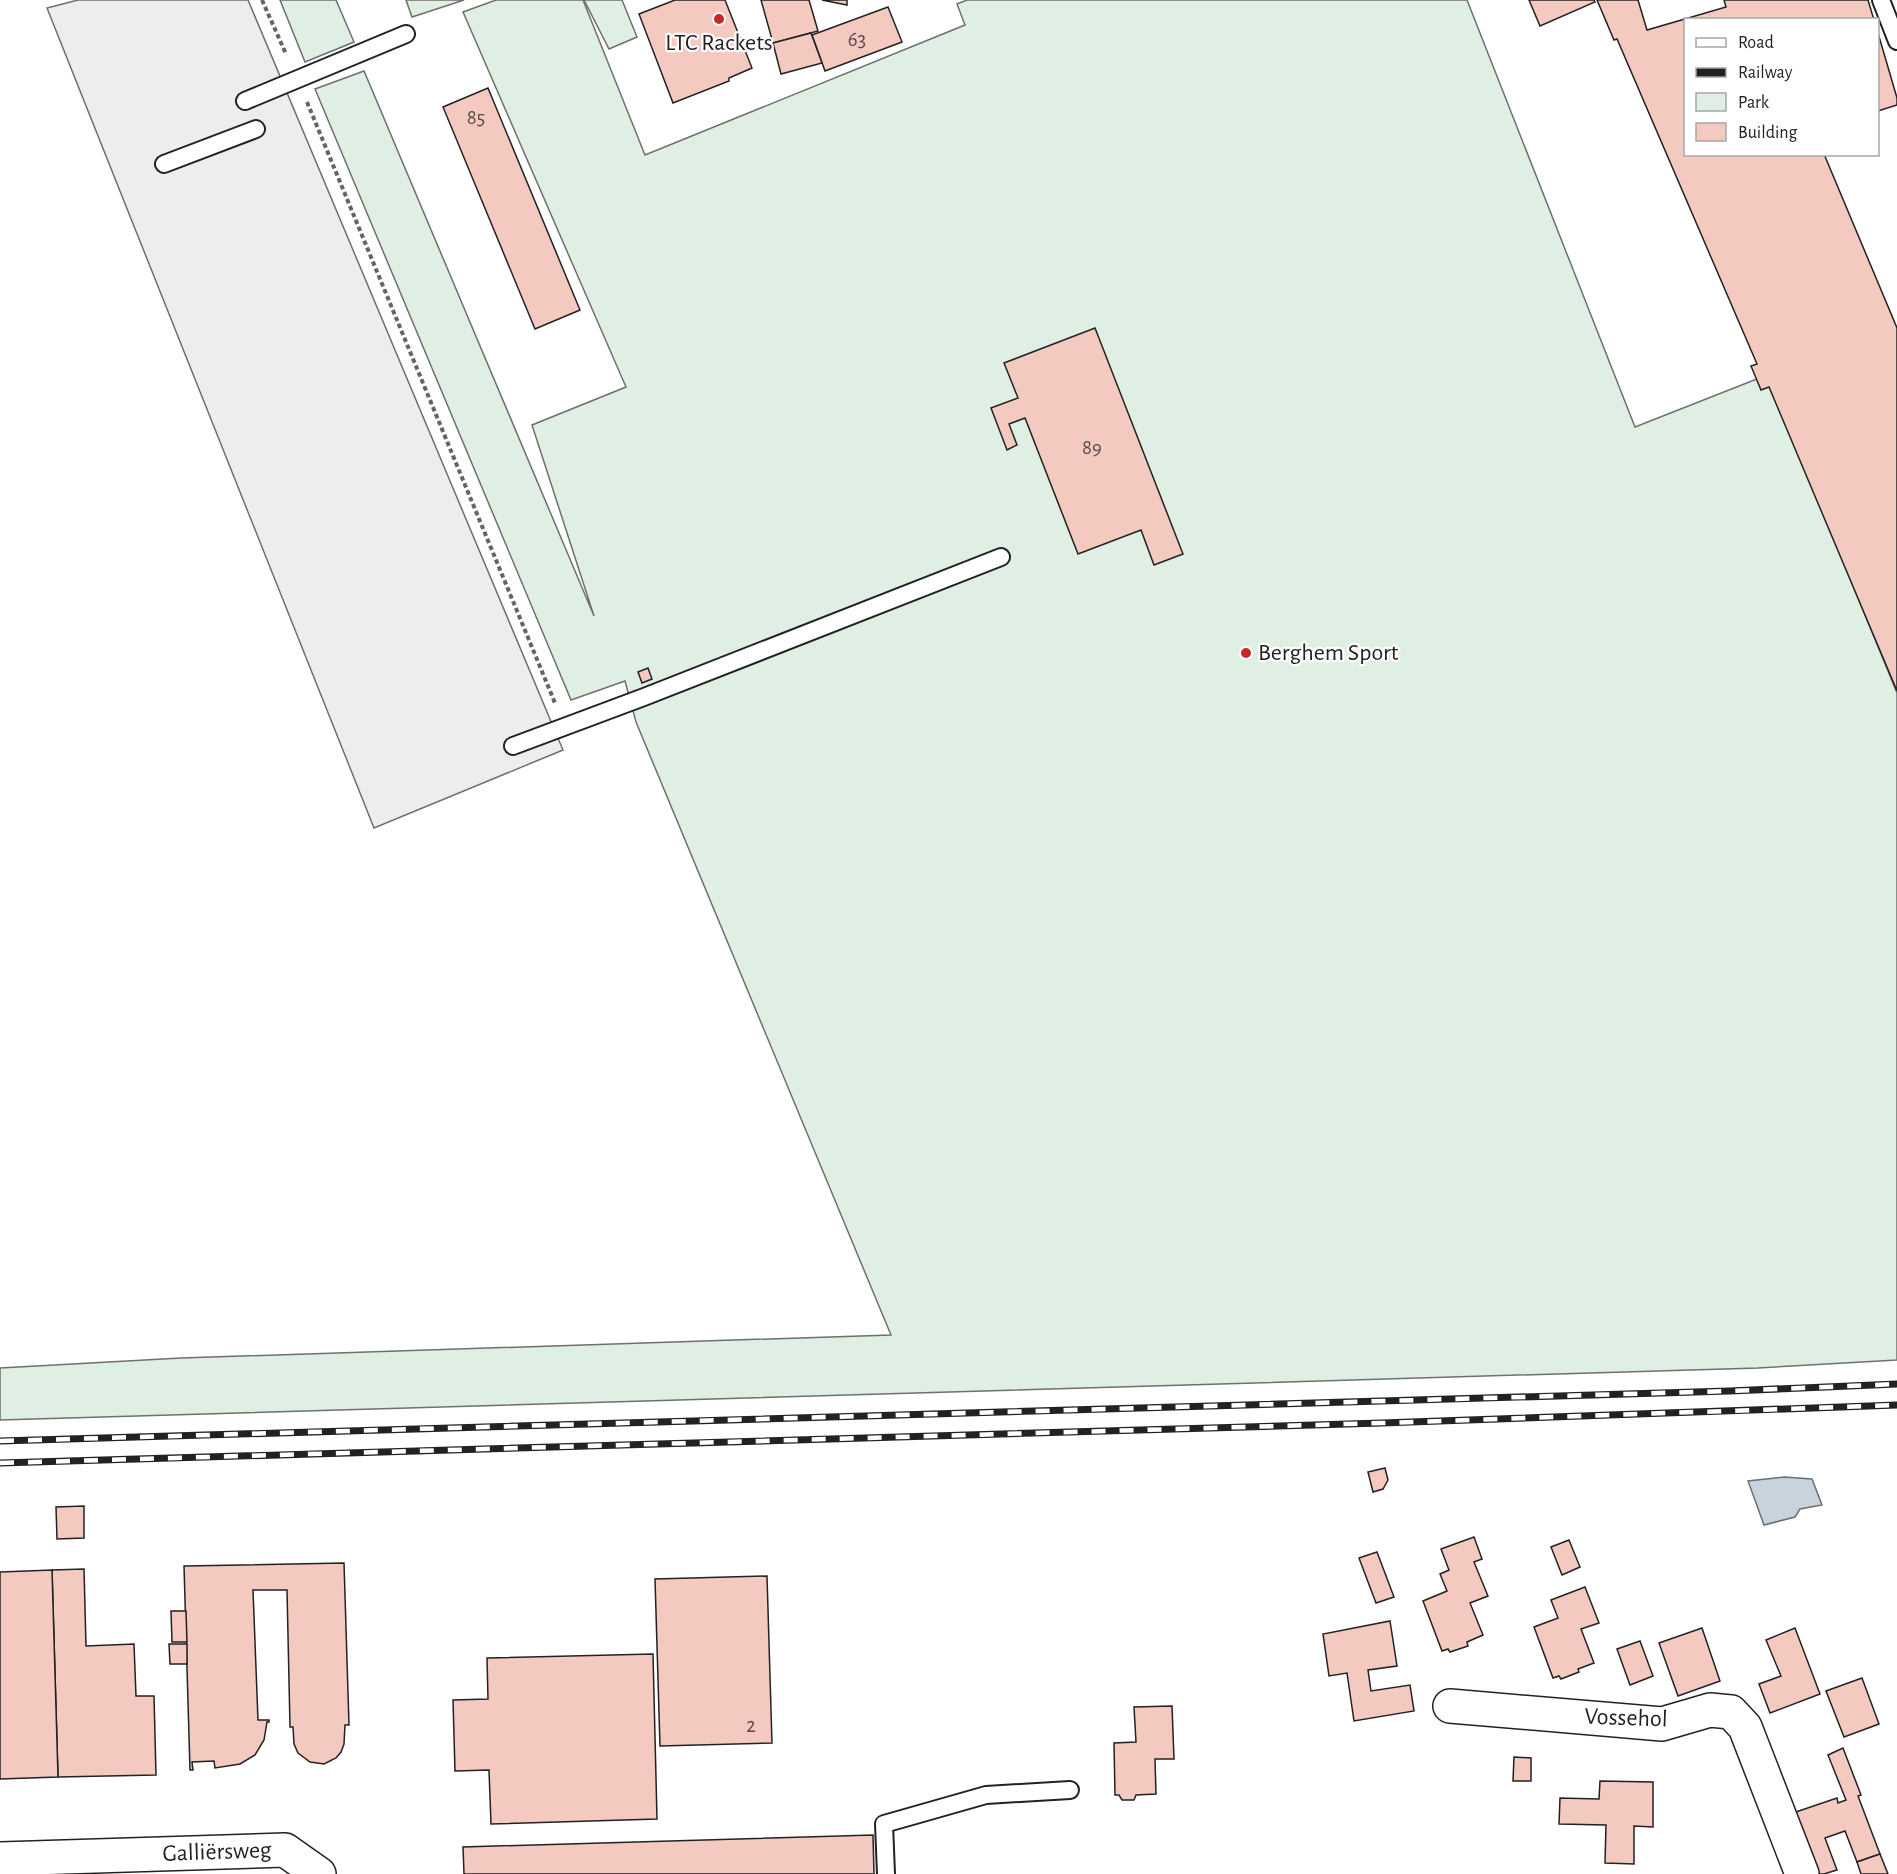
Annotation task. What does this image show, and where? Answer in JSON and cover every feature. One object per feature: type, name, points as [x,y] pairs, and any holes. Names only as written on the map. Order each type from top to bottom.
[{"type":"street","name":"Vossehol","points":[[1450,1706],[1662,1724],[1710,1710],[1731,1712],[1744,1727],[1802,1874]]},
{"type":"street","name":"Galliërsweg","points":[[0,1860],[285,1850],[319,1874]]},
{"type":"lane","points":[[1881,0],[1897,41]]},
{"type":"lane","points":[[245,101],[406,34]]},
{"type":"lane","points":[[164,164],[256,129]]},
{"type":"lane","points":[[513,746],[1001,557]]},
{"type":"lane","points":[[886,1874],[884,1824],[986,1794],[1070,1790]]},
{"type":"path","points":[[262,0],[297,79],[558,711]]},
{"type":"green space","points":[[280,0],[336,0],[354,42],[305,62]]},
{"type":"green space","points":[[406,0],[464,0],[412,17]]},
{"type":"green space","name":"Berghem Sport","points":[[496,0],[583,0],[645,155],[965,25],[957,4],[967,0],[1467,0],[1635,427],[1767,375],[1897,693],[1897,1360],[1758,1368],[0,1420],[0,1368],[181,1358],[891,1335],[636,722],[625,681],[571,700],[315,89],[364,71],[594,616],[532,425],[626,387],[463,12]]},
{"type":"green space","points":[[584,0],[622,0],[637,37],[609,49]]},
{"type":"shaded area","points":[[78,0],[248,0],[563,750],[374,828],[47,8]]},
{"type":"shaded area","points":[[1784,1477],[1812,1479],[1822,1505],[1800,1509],[1795,1517],[1764,1525],[1748,1481]]},
{"type":"building","points":[[675,0],[725,0],[752,68],[729,78],[729,81],[673,103],[639,14]]},
{"type":"building","points":[[761,0],[809,0],[818,31],[773,43]]},
{"type":"building","points":[[822,0],[847,0],[847,5]]},
{"type":"building","points":[[1529,0],[1594,0],[1595,2],[1540,26]]},
{"type":"building","points":[[1597,0],[1638,0],[1647,30],[1684,19],[1684,156],[1825,156],[1897,328],[1897,691],[1769,387],[1761,390],[1751,366],[1757,364],[1617,39],[1614,40]]},
{"type":"building","points":[[1724,0],[1868,0],[1873,18],[1688,18],[1726,7]]},
{"type":"building","points":[[888,7],[902,42],[825,71],[812,35]]},
{"type":"building","points":[[811,33],[822,63],[781,74],[773,43]]},
{"type":"building","points":[[1879,36],[1897,98],[1897,105],[1879,111]]},
{"type":"building","points":[[488,88],[580,310],[535,329],[443,107]]},
{"type":"building","points":[[1095,328],[1183,554],[1154,565],[1141,530],[1078,554],[1025,418],[1009,424],[1017,445],[1007,450],[991,408],[1018,398],[1004,363]]},
{"type":"building","points":[[648,668],[652,679],[642,683],[638,672]]},
{"type":"building","points":[[1385,1468],[1388,1480],[1383,1489],[1373,1492],[1368,1472]]},
{"type":"building","points":[[84,1506],[84,1538],[57,1539],[56,1507]]},
{"type":"building","points":[[1474,1537],[1482,1559],[1474,1562],[1488,1596],[1470,1603],[1483,1635],[1467,1642],[1468,1646],[1450,1652],[1448,1649],[1442,1651],[1423,1601],[1447,1591],[1440,1574],[1449,1570],[1441,1549]]},
{"type":"building","points":[[1569,1540],[1580,1567],[1562,1575],[1551,1547]]},
{"type":"building","points":[[1377,1552],[1394,1597],[1376,1603],[1359,1558]]},
{"type":"building","points":[[344,1563],[349,1725],[345,1725],[341,1752],[336,1758],[324,1764],[310,1762],[298,1753],[294,1744],[293,1727],[290,1727],[287,1590],[253,1590],[258,1720],[269,1720],[264,1740],[255,1755],[240,1764],[215,1768],[214,1761],[192,1762],[193,1770],[190,1770],[184,1566]]},
{"type":"building","points":[[84,1569],[86,1646],[134,1644],[136,1696],[154,1696],[156,1775],[58,1777],[52,1570]]},
{"type":"building","points":[[52,1570],[58,1777],[0,1779],[0,1572]]},
{"type":"building","points":[[767,1576],[772,1743],[660,1746],[655,1579]]},
{"type":"building","points":[[1585,1587],[1599,1623],[1581,1629],[1594,1663],[1561,1679],[1559,1676],[1553,1678],[1534,1627],[1558,1618],[1551,1600]]},
{"type":"building","points":[[171,1611],[186,1611],[187,1642],[172,1642]]},
{"type":"building","points":[[1390,1621],[1397,1666],[1368,1670],[1371,1691],[1410,1685],[1414,1711],[1354,1721],[1347,1673],[1329,1676],[1323,1634]]},
{"type":"building","points":[[1702,1628],[1720,1681],[1678,1696],[1659,1643]]},
{"type":"building","points":[[1795,1628],[1820,1694],[1770,1713],[1759,1684],[1781,1676],[1766,1640]]},
{"type":"building","points":[[1640,1641],[1653,1676],[1630,1685],[1617,1649]]},
{"type":"building","points":[[169,1644],[187,1644],[187,1664],[170,1664]]},
{"type":"building","points":[[653,1654],[657,1819],[491,1824],[489,1770],[455,1771],[453,1700],[488,1699],[487,1658]]},
{"type":"building","points":[[1862,1678],[1879,1724],[1844,1737],[1826,1691]]},
{"type":"building","points":[[1172,1706],[1174,1759],[1155,1759],[1156,1794],[1136,1795],[1134,1800],[1122,1800],[1119,1795],[1115,1795],[1114,1743],[1136,1742],[1134,1707]]},
{"type":"building","points":[[1843,1748],[1880,1854],[1857,1862],[1845,1831],[1825,1838],[1837,1870],[1815,1874],[1790,1814],[1837,1798],[1838,1803],[1846,1800],[1828,1755]]},
{"type":"building","points":[[1514,1757],[1531,1758],[1531,1781],[1513,1781]]},
{"type":"building","points":[[1600,1781],[1653,1782],[1653,1827],[1634,1826],[1634,1864],[1605,1863],[1606,1825],[1559,1824],[1560,1798],[1599,1799]]},
{"type":"building","points":[[873,1835],[874,1874],[464,1874],[463,1847]]},
{"type":"building","points":[[1880,1854],[1888,1874],[1861,1874],[1857,1862]]},
{"type":"railway","points":[[0,1441],[1729,1391],[1897,1384]]},
{"type":"railway","points":[[0,1463],[1382,1423],[1897,1405]]},
{"type":"place","name":"LTC Rackets","points":[[719,19]]},
{"type":"place","name":"Berghem Sport","points":[[1246,653]]}]
